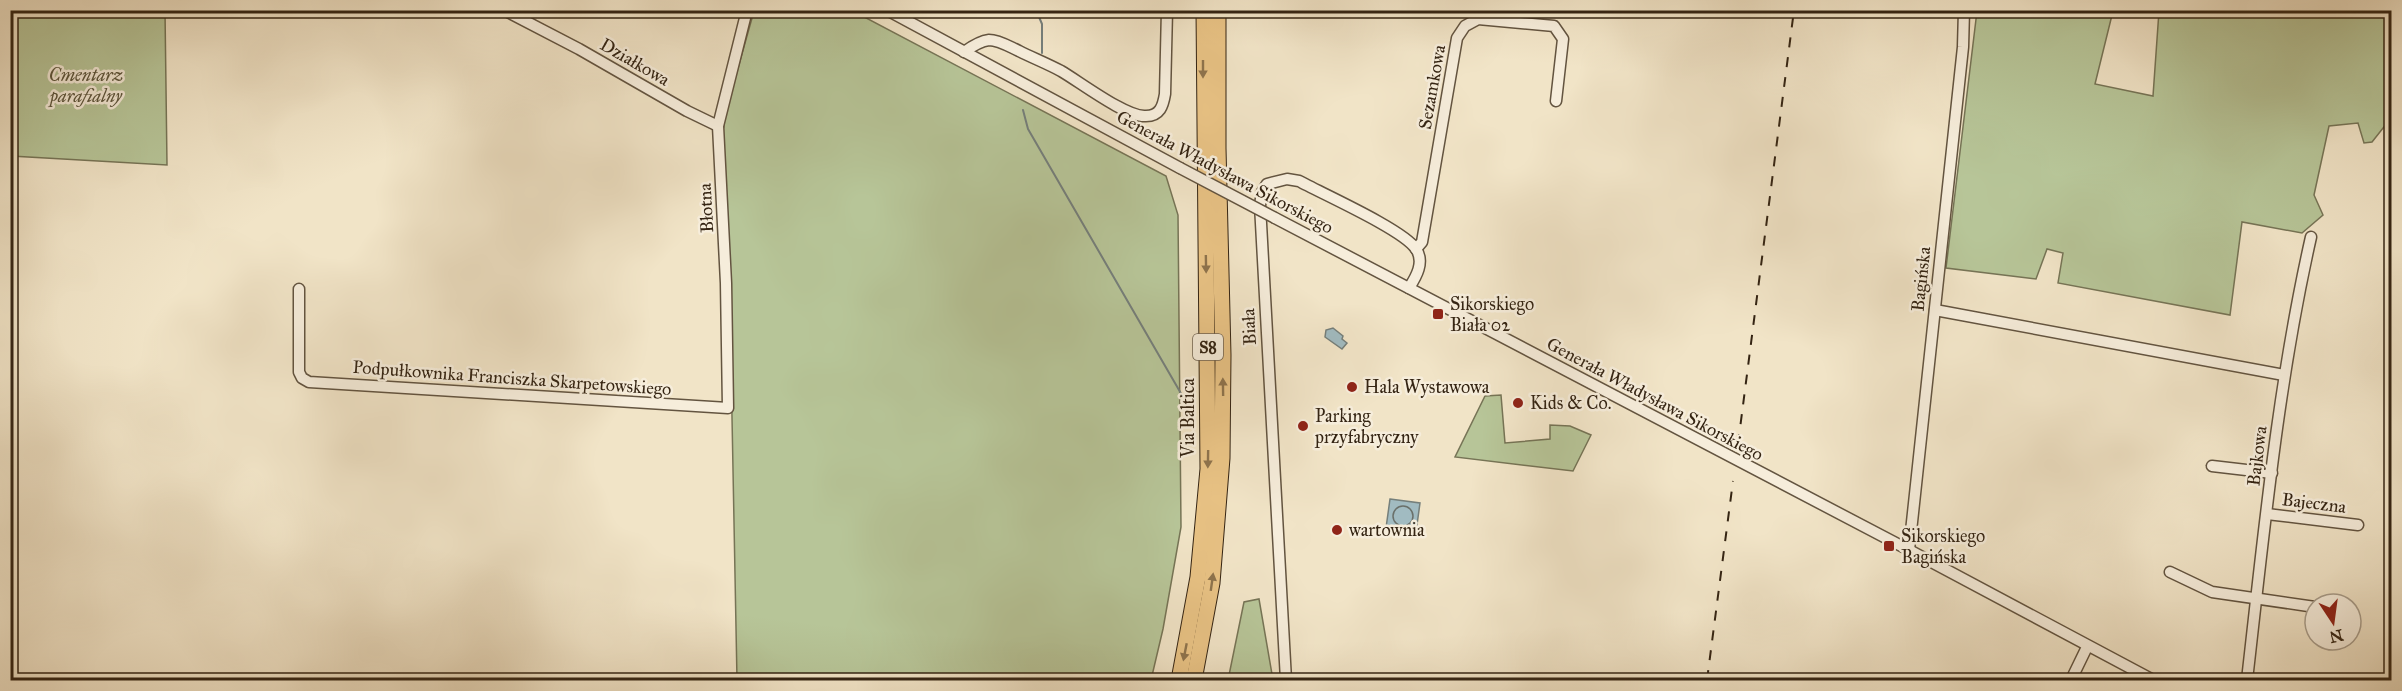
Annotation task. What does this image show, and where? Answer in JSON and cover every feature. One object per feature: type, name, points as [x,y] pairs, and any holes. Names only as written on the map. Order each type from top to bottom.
[{"type":"highway","name":"Via Baltica","points":[[1179,681],[1198,577],[1208,469],[1203,148],[1204,10]]},
{"type":"highway","name":"Via Baltica","points":[[1194,681],[1213,573],[1222,458],[1218,10]]},
{"type":"street","name":"Działkowa","points":[[504,10],[579,48],[687,111],[718,126]]},
{"type":"street","name":"Błotna","points":[[728,408],[726,283],[718,126],[747,10]]},
{"type":"street","name":"Generała Władysława Sikorskiego","points":[[887,10],[1180,168],[1909,550],[2153,681]]},
{"type":"street","points":[[964,52],[981,42],[990,40],[1003,43],[1060,70],[1114,104],[1138,116],[1147,117],[1156,114],[1163,107],[1166,94],[1167,10]]},
{"type":"street","name":"Bagińska","points":[[1909,550],[1963,47],[1964,10]]},
{"type":"street","name":"Sezamkowa","points":[[1416,249],[1422,242],[1457,38],[1465,26],[1478,19],[1554,26],[1563,39],[1556,101]]},
{"type":"street","name":"Biała","points":[[1286,681],[1260,205],[1262,192],[1267,184],[1276,180],[1299,181],[1382,224],[1416,249]]},
{"type":"street","name":"Bajkowa","points":[[2247,681],[2284,375],[2294,311],[2311,237]]},
{"type":"street","points":[[1409,288],[1419,272],[1420,260],[1416,249]]},
{"type":"street","name":"Podpułkownika Franciszka Skarpetowskiego","points":[[299,289],[299,372],[309,382],[728,408]]},
{"type":"street","points":[[1935,310],[2284,375]]},
{"type":"street","points":[[2212,466],[2272,473]]},
{"type":"street","name":"Bajeczna","points":[[2267,514],[2358,525]]},
{"type":"street","points":[[2170,572],[2212,592],[2303,606]]},
{"type":"street","points":[[2071,681],[2087,647]]},
{"type":"green space","name":"Cmentarz parafialny","points":[[10,11],[165,11],[167,165],[11,156]]},
{"type":"green space","points":[[754,11],[853,11],[1166,176],[1178,215],[1181,527],[1163,629],[1151,680],[737,680],[729,259],[722,125]]},
{"type":"green space","points":[[1977,11],[2113,11],[2095,84],[2153,96],[2159,11],[2391,11],[2391,118],[2372,142],[2364,143],[2358,123],[2329,126],[2314,195],[2323,215],[2302,233],[2242,222],[2230,315],[2058,283],[2063,253],[2047,249],[2036,279],[1946,268]]},
{"type":"green space","points":[[1501,395],[1505,443],[1550,439],[1550,425],[1570,426],[1591,435],[1573,471],[1455,457],[1485,396]]},
{"type":"green space","points":[[1259,599],[1273,680],[1228,680],[1244,602]]},
{"type":"water","points":[[1333,328],[1343,336],[1342,339],[1347,343],[1342,349],[1325,337],[1326,330]]},
{"type":"water","points":[[1390,499],[1420,503],[1416,532],[1386,528]]},
{"type":"waterway","points":[[1036,10],[1042,24],[1042,53]]},
{"type":"waterway","points":[[1023,110],[1028,129],[1190,409]]},
{"type":"railway","points":[[1738,444],[1794,10]]},
{"type":"railway","points":[[1707,680],[1733,481]]},
{"type":"place","name":"Sikorskiego Biała 02","points":[[1438,314]]},
{"type":"place","name":"Hala Wystawowa","points":[[1352,387]]},
{"type":"place","name":"Kids & Co.","points":[[1518,403]]},
{"type":"place","name":"Parking przyfabryczny","points":[[1303,426]]},
{"type":"place","name":"wartownia","points":[[1337,530]]},
{"type":"place","name":"Sikorskiego Bagińska","points":[[1889,546]]}]
